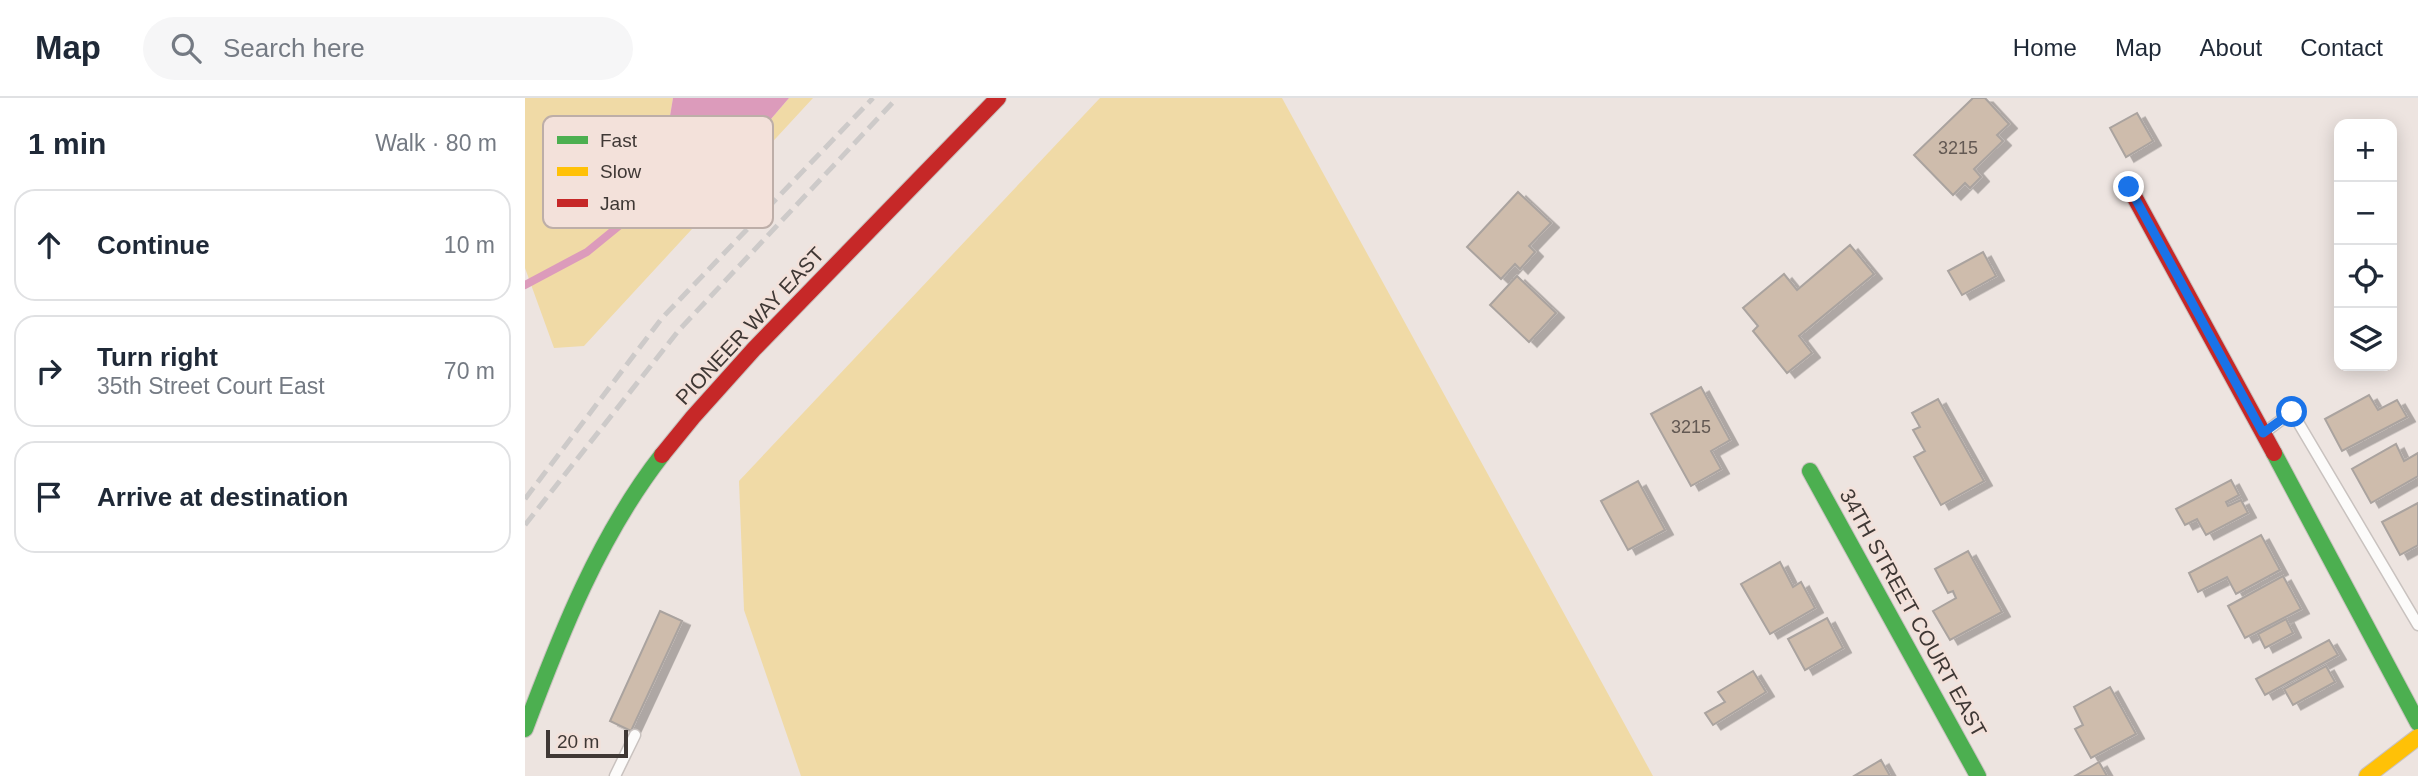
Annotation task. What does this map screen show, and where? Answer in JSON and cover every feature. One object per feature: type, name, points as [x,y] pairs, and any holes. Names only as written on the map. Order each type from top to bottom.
[{"type":"street","name":"PIONEER WAY EAST","points":[[525,729],[579,593],[627,507],[655,465],[729,374],[998,98]]},
{"type":"street","points":[[2129,187],[2418,723]]},
{"type":"street","name":"34TH STREET COURT EAST","points":[[1810,471],[1978,776]]},
{"type":"street","points":[[2367,776],[2418,737]]},
{"type":"lane","points":[[2263,433],[2292,412],[2418,625]]},
{"type":"lane","points":[[615,776],[635,734]]},
{"type":"shaded area","points":[[525,98],[673,98],[670,116],[543,116],[543,228],[693,228],[584,346],[554,348],[525,268]]},
{"type":"shaded area","points":[[673,98],[789,98],[773,117],[670,116]]},
{"type":"shaded area","points":[[789,98],[813,98],[773,141],[773,117]]},
{"type":"shaded area","points":[[1100,98],[1282,98],[1653,776],[801,776],[744,610],[739,481]]},
{"type":"building","points":[[1973,98],[1985,98],[2009,124],[1997,135],[2003,141],[1974,169],[1981,177],[1970,188],[1965,183],[1953,195],[1914,155]]},
{"type":"building","points":[[2137,113],[2153,141],[2126,157],[2110,128]]},
{"type":"building","points":[[1518,192],[1551,223],[1529,246],[1535,252],[1520,269],[1515,264],[1501,279],[1467,247]]},
{"type":"building","points":[[1850,245],[1874,274],[1799,336],[1812,353],[1787,373],[1753,331],[1758,326],[1743,308],[1784,274],[1797,290]]},
{"type":"building","points":[[1983,252],[1996,276],[1962,295],[1948,271]]},
{"type":"building","points":[[1517,276],[1556,313],[1529,342],[1490,305]]},
{"type":"building","points":[[1701,387],[1730,440],[1711,451],[1721,469],[1691,486],[1651,414]]},
{"type":"building","points":[[2369,395],[2378,410],[2397,400],[2407,417],[2342,451],[2325,419]]},
{"type":"building","points":[[1938,399],[1984,481],[1941,505],[1914,457],[1925,451],[1913,430],[1920,427],[1912,413]]},
{"type":"building","points":[[2396,444],[2404,461],[2418,453],[2418,476],[2371,503],[2352,469]]},
{"type":"building","points":[[2231,480],[2239,495],[2226,502],[2228,506],[2241,500],[2248,513],[2206,535],[2197,519],[2185,525],[2176,509]]},
{"type":"building","points":[[1638,481],[1665,530],[1628,550],[1601,501]]},
{"type":"building","points":[[2418,503],[2418,545],[2400,555],[2382,522]]},
{"type":"building","points":[[2261,535],[2280,570],[2236,594],[2227,577],[2198,592],[2189,573]]},
{"type":"building","points":[[1968,551],[2002,612],[1950,640],[1933,611],[1956,598],[1953,591],[1948,593],[1935,569]]},
{"type":"building","points":[[1780,562],[1793,587],[1801,582],[1815,608],[1770,634],[1741,584]]},
{"type":"building","points":[[2283,576],[2301,609],[2245,638],[2228,606]]},
{"type":"building","points":[[660,611],[682,621],[631,731],[610,721]]},
{"type":"building","points":[[1827,618],[1843,648],[1805,670],[1788,639]]},
{"type":"building","points":[[2286,619],[2293,633],[2265,648],[2258,634]]},
{"type":"building","points":[[2329,640],[2338,655],[2265,695],[2256,679]]},
{"type":"building","points":[[2326,666],[2335,682],[2293,705],[2284,689]]},
{"type":"building","points":[[1753,671],[1766,692],[1713,725],[1705,713],[1725,702],[1718,692]]},
{"type":"building","points":[[2110,687],[2136,734],[2091,758],[2075,729],[2083,725],[2074,707]]},
{"type":"building","points":[[1881,760],[1890,776],[1854,776]]},
{"type":"building","points":[[2099,762],[2107,776],[2075,776]]},
{"type":"waterway","points":[[525,285],[587,252],[616,228]]},
{"type":"railway","points":[[773,202],[873,98]]},
{"type":"railway","points":[[525,525],[679,330],[897,98]]},
{"type":"railway","points":[[525,499],[662,318],[748,228]]},
{"type":"traffic: fast","points":[[2274,453],[2418,723]]},
{"type":"traffic: fast","points":[[525,729],[583,586],[619,518],[662,455]]},
{"type":"traffic: fast","points":[[1810,471],[1978,776]]},
{"type":"traffic: slow","points":[[2367,776],[2418,737]]},
{"type":"traffic: jam","points":[[662,455],[754,349],[998,98]]},
{"type":"traffic: jam","points":[[2129,187],[2274,453]]},
{"type":"route","points":[[2129,187],[2263,433],[2292,412]]}]
